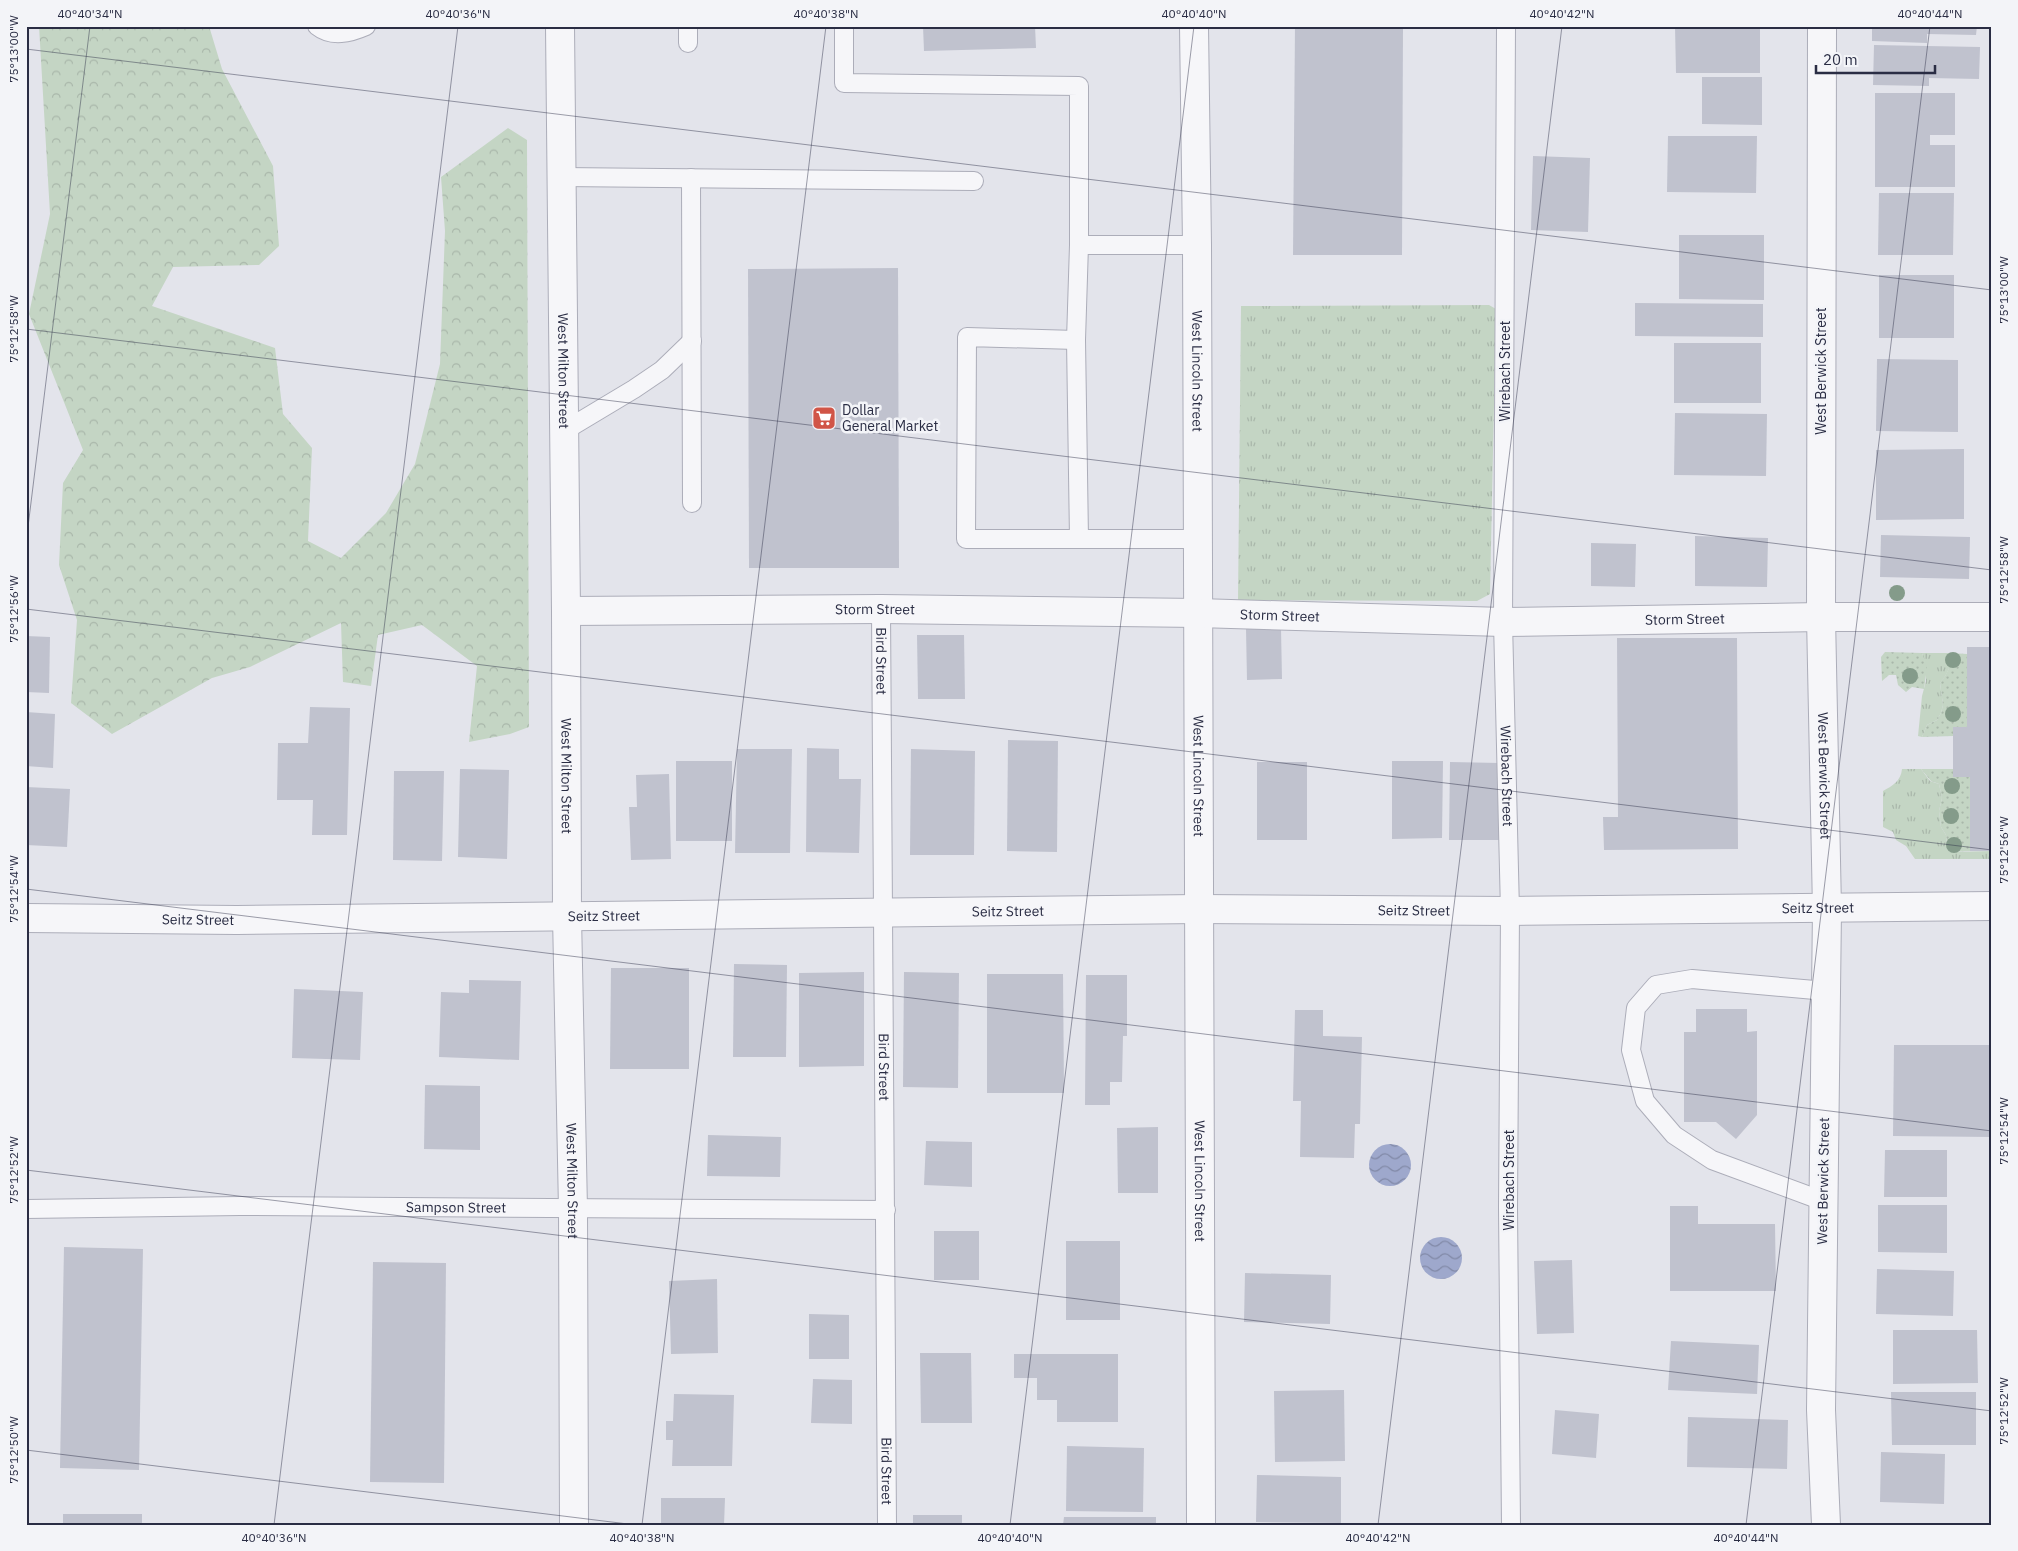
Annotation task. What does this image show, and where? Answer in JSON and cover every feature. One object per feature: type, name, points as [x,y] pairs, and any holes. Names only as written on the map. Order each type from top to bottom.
[{"type":"street","name":"West Milton Street","points":[[560,26],[574,1525]]},
{"type":"street","name":"West Lincoln Street","points":[[1194,26],[1197,245],[1201,1525]]},
{"type":"street","name":"West Berwick Street","points":[[1822,26],[1821,617],[1827,909],[1821,1410],[1826,1525]]},
{"type":"street","name":"Storm Street","points":[[566,611],[881,609],[1198,613],[1503,622],[1821,617],[1992,617]]},
{"type":"street","name":"Seitz Street","points":[[26,918],[237,920],[1198,909],[1827,909],[1992,906]]},
{"type":"lane","points":[[320,29],[347,34],[366,26]]},
{"type":"lane","points":[[844,26],[844,83],[1080,86],[1079,245],[1076,340],[1079,539]]},
{"type":"lane","name":"Wirebach Street","points":[[1506,26],[1503,622],[1510,910],[1508,1217],[1511,1525]]},
{"type":"lane","points":[[562,177],[974,182]]},
{"type":"lane","points":[[691,178],[692,503]]},
{"type":"lane","points":[[1079,245],[1197,245]]},
{"type":"lane","points":[[1076,340],[967,337],[966,539],[1198,539]]},
{"type":"lane","points":[[564,431],[662,370],[692,341]]},
{"type":"lane","name":"Bird Street","points":[[881,609],[887,1525]]},
{"type":"lane","points":[[1823,1201],[1712,1160],[1674,1135],[1645,1101],[1631,1050],[1636,1008],[1656,986],[1692,979],[1826,991]]},
{"type":"lane","name":"Sampson Street","points":[[26,1209],[250,1206],[886,1210]]},
{"type":"green space","points":[[39,26],[209,26],[222,69],[273,166],[279,246],[259,265],[173,267],[152,306],[275,348],[283,414],[312,448],[308,541],[341,558],[386,513],[415,464],[440,364],[445,231],[441,177],[508,128],[527,140],[529,727],[510,734],[469,742],[477,666],[422,625],[378,635],[371,686],[343,682],[341,623],[250,667],[212,678],[112,734],[71,703],[77,620],[59,565],[63,483],[83,450],[29,314],[50,214]]},
{"type":"green space","points":[[1489,305],[1496,309],[1490,594],[1477,601],[1238,600],[1241,306]]},
{"type":"green space","points":[[1885,652],[1922,653],[1927,668],[1924,689],[1912,687],[1906,692],[1898,685],[1896,675],[1889,675],[1882,681],[1881,657]]},
{"type":"green space","points":[[1922,653],[1951,653],[1949,669],[1940,683],[1943,705],[1941,713],[1937,720],[1927,725],[1922,737],[1918,736],[1922,696],[1926,681],[1926,668]]},
{"type":"green space","points":[[1951,653],[1967,654],[1967,727],[1953,727],[1953,736],[1922,737],[1927,725],[1937,720],[1941,713],[1943,705],[1940,683],[1948,669]]},
{"type":"green space","points":[[1902,769],[1921,769],[1930,781],[1939,784],[1942,798],[1939,811],[1941,827],[1946,835],[1947,848],[1950,852],[1992,851],[1992,859],[1915,859],[1906,846],[1896,840],[1893,832],[1883,827],[1883,791],[1898,780]]},
{"type":"green space","points":[[1921,769],[1953,769],[1953,777],[1970,777],[1970,851],[1950,852],[1947,848],[1946,835],[1941,827],[1939,811],[1942,798],[1939,784],[1931,781]]},
{"type":"water","points":[[1394,1144],[1402,1147],[1408,1153],[1411,1165],[1408,1177],[1402,1183],[1386,1186],[1378,1183],[1372,1177],[1369,1161],[1372,1153],[1378,1147]]},
{"type":"water","points":[[1445,1237],[1453,1240],[1459,1246],[1462,1258],[1459,1270],[1453,1276],[1437,1279],[1429,1276],[1423,1270],[1420,1254],[1423,1246],[1429,1240]]},
{"type":"building","points":[[923,26],[1035,26],[1036,48],[924,51]]},
{"type":"building","points":[[1295,26],[1403,26],[1402,255],[1293,255]]},
{"type":"building","points":[[1675,26],[1760,26],[1760,73],[1676,73]]},
{"type":"building","points":[[1872,26],[1977,26],[1976,35],[1927,34],[1927,43],[1872,41]]},
{"type":"building","points":[[1874,45],[1980,47],[1979,79],[1929,78],[1929,86],[1873,85]]},
{"type":"building","points":[[1702,77],[1762,77],[1762,125],[1702,124]]},
{"type":"building","points":[[1875,93],[1955,93],[1955,135],[1930,135],[1930,145],[1955,145],[1955,187],[1875,187]]},
{"type":"building","points":[[1668,136],[1757,136],[1756,193],[1667,192]]},
{"type":"building","points":[[1533,156],[1590,158],[1588,232],[1531,230]]},
{"type":"building","points":[[1879,193],[1954,193],[1953,255],[1878,255]]},
{"type":"building","points":[[1679,235],[1764,235],[1764,300],[1679,299]]},
{"type":"building","name":"Dollar General Market","points":[[898,268],[899,568],[749,568],[748,269]]},
{"type":"building","points":[[1879,275],[1954,275],[1954,338],[1879,338]]},
{"type":"building","points":[[1635,303],[1763,304],[1763,337],[1635,336]]},
{"type":"building","points":[[1674,343],[1761,343],[1761,403],[1674,403]]},
{"type":"building","points":[[1877,359],[1958,360],[1958,432],[1876,431]]},
{"type":"building","points":[[1675,413],[1767,414],[1766,476],[1674,475]]},
{"type":"building","points":[[1964,449],[1964,519],[1876,520],[1876,450]]},
{"type":"building","points":[[1881,535],[1970,537],[1969,579],[1880,577]]},
{"type":"building","points":[[1695,536],[1768,538],[1767,587],[1695,586]]},
{"type":"building","points":[[1591,543],[1636,544],[1635,587],[1591,586]]},
{"type":"building","points":[[1246,629],[1281,629],[1282,679],[1247,680]]},
{"type":"building","points":[[917,635],[964,635],[965,699],[918,699]]},
{"type":"building","points":[[26,636],[50,637],[49,693],[26,692]]},
{"type":"building","points":[[1617,638],[1737,638],[1738,849],[1604,850],[1603,817],[1618,817]]},
{"type":"building","points":[[1967,647],[1992,647],[1992,851],[1970,851],[1970,777],[1953,777],[1953,727],[1967,727]]},
{"type":"building","points":[[310,707],[350,708],[347,835],[312,835],[313,800],[277,800],[278,743],[308,743]]},
{"type":"building","points":[[26,712],[55,714],[53,768],[26,766]]},
{"type":"building","points":[[1008,740],[1058,741],[1057,852],[1007,851]]},
{"type":"building","points":[[807,748],[839,749],[839,779],[861,779],[859,853],[806,852]]},
{"type":"building","points":[[737,749],[792,749],[790,853],[735,853]]},
{"type":"building","points":[[911,749],[975,751],[974,855],[910,855]]},
{"type":"building","points":[[676,761],[732,761],[732,841],[676,841]]},
{"type":"building","points":[[1392,761],[1443,761],[1442,838],[1392,839]]},
{"type":"building","points":[[1257,762],[1307,762],[1307,840],[1257,840]]},
{"type":"building","points":[[1450,762],[1500,763],[1500,840],[1449,840]]},
{"type":"building","points":[[460,769],[509,770],[507,859],[458,857]]},
{"type":"building","points":[[394,771],[444,771],[442,861],[393,860]]},
{"type":"building","points":[[669,774],[671,859],[631,860],[629,807],[637,807],[636,775]]},
{"type":"building","points":[[26,787],[70,789],[67,847],[26,845]]},
{"type":"building","points":[[734,964],[787,965],[786,1057],[733,1057]]},
{"type":"building","points":[[611,968],[689,968],[689,1069],[610,1069]]},
{"type":"building","points":[[864,972],[864,1066],[799,1067],[799,973]]},
{"type":"building","points":[[904,972],[959,973],[958,1088],[903,1087]]},
{"type":"building","points":[[987,974],[1063,974],[1064,1093],[987,1093]]},
{"type":"building","points":[[1086,975],[1127,975],[1127,1036],[1123,1036],[1122,1082],[1110,1082],[1110,1105],[1085,1105]]},
{"type":"building","points":[[469,980],[521,981],[519,1060],[439,1057],[441,992],[469,993]]},
{"type":"building","points":[[294,989],[363,992],[360,1060],[292,1058]]},
{"type":"building","points":[[1696,1009],[1747,1009],[1747,1032],[1757,1031],[1757,1115],[1736,1139],[1716,1122],[1684,1122],[1684,1032],[1696,1032]]},
{"type":"building","points":[[1295,1010],[1323,1010],[1323,1036],[1362,1037],[1360,1124],[1355,1124],[1354,1158],[1300,1157],[1301,1101],[1293,1101]]},
{"type":"building","points":[[1894,1045],[1992,1045],[1992,1137],[1893,1136]]},
{"type":"building","points":[[425,1085],[480,1086],[480,1150],[424,1149]]},
{"type":"building","points":[[1158,1127],[1158,1193],[1118,1193],[1117,1128]]},
{"type":"building","points":[[708,1135],[781,1137],[780,1177],[707,1176]]},
{"type":"building","points":[[926,1141],[972,1142],[972,1187],[924,1185]]},
{"type":"building","points":[[1885,1150],[1947,1150],[1947,1197],[1884,1197]]},
{"type":"building","points":[[1878,1205],[1947,1205],[1947,1253],[1878,1252]]},
{"type":"building","points":[[1670,1206],[1698,1206],[1698,1224],[1775,1224],[1776,1291],[1670,1291]]},
{"type":"building","points":[[934,1231],[979,1231],[979,1280],[934,1280]]},
{"type":"building","points":[[1066,1241],[1120,1241],[1120,1320],[1066,1320]]},
{"type":"building","points":[[64,1247],[143,1249],[139,1470],[60,1468]]},
{"type":"building","points":[[1572,1260],[1574,1333],[1537,1334],[1534,1261]]},
{"type":"building","points":[[373,1262],[446,1263],[444,1483],[370,1482]]},
{"type":"building","points":[[1877,1269],[1954,1271],[1953,1316],[1876,1314]]},
{"type":"building","points":[[1245,1273],[1331,1275],[1330,1324],[1244,1322]]},
{"type":"building","points":[[717,1279],[718,1353],[671,1354],[669,1281]]},
{"type":"building","points":[[809,1314],[849,1315],[849,1359],[809,1359]]},
{"type":"building","points":[[1893,1330],[1977,1330],[1978,1383],[1893,1384]]},
{"type":"building","points":[[1671,1341],[1759,1345],[1757,1394],[1668,1390]]},
{"type":"building","points":[[920,1353],[971,1353],[972,1423],[921,1423]]},
{"type":"building","points":[[1014,1354],[1118,1354],[1118,1422],[1057,1422],[1057,1400],[1037,1400],[1037,1378],[1014,1378]]},
{"type":"building","points":[[813,1379],[852,1380],[852,1424],[811,1423]]},
{"type":"building","points":[[1344,1390],[1345,1461],[1275,1462],[1274,1391]]},
{"type":"building","points":[[1891,1392],[1976,1392],[1976,1445],[1892,1445]]},
{"type":"building","points":[[674,1394],[734,1395],[732,1466],[672,1466],[673,1440],[666,1440],[666,1421],[673,1421]]},
{"type":"building","points":[[1555,1410],[1599,1414],[1596,1458],[1552,1454]]},
{"type":"building","points":[[1688,1417],[1788,1420],[1787,1469],[1687,1467]]},
{"type":"building","points":[[1067,1446],[1144,1448],[1143,1512],[1066,1511]]},
{"type":"building","points":[[1881,1452],[1945,1454],[1944,1504],[1880,1502]]},
{"type":"building","points":[[1257,1475],[1341,1477],[1341,1523],[1256,1522]]},
{"type":"building","points":[[661,1498],[725,1498],[724,1525],[661,1525]]},
{"type":"building","points":[[63,1514],[142,1514],[142,1525],[63,1525]]},
{"type":"building","points":[[913,1515],[962,1515],[962,1525],[913,1525]]},
{"type":"building","points":[[1064,1517],[1156,1517],[1156,1525],[1063,1525]]},
{"type":"place","name":"Dollar General Market","points":[[824,418]]}]
